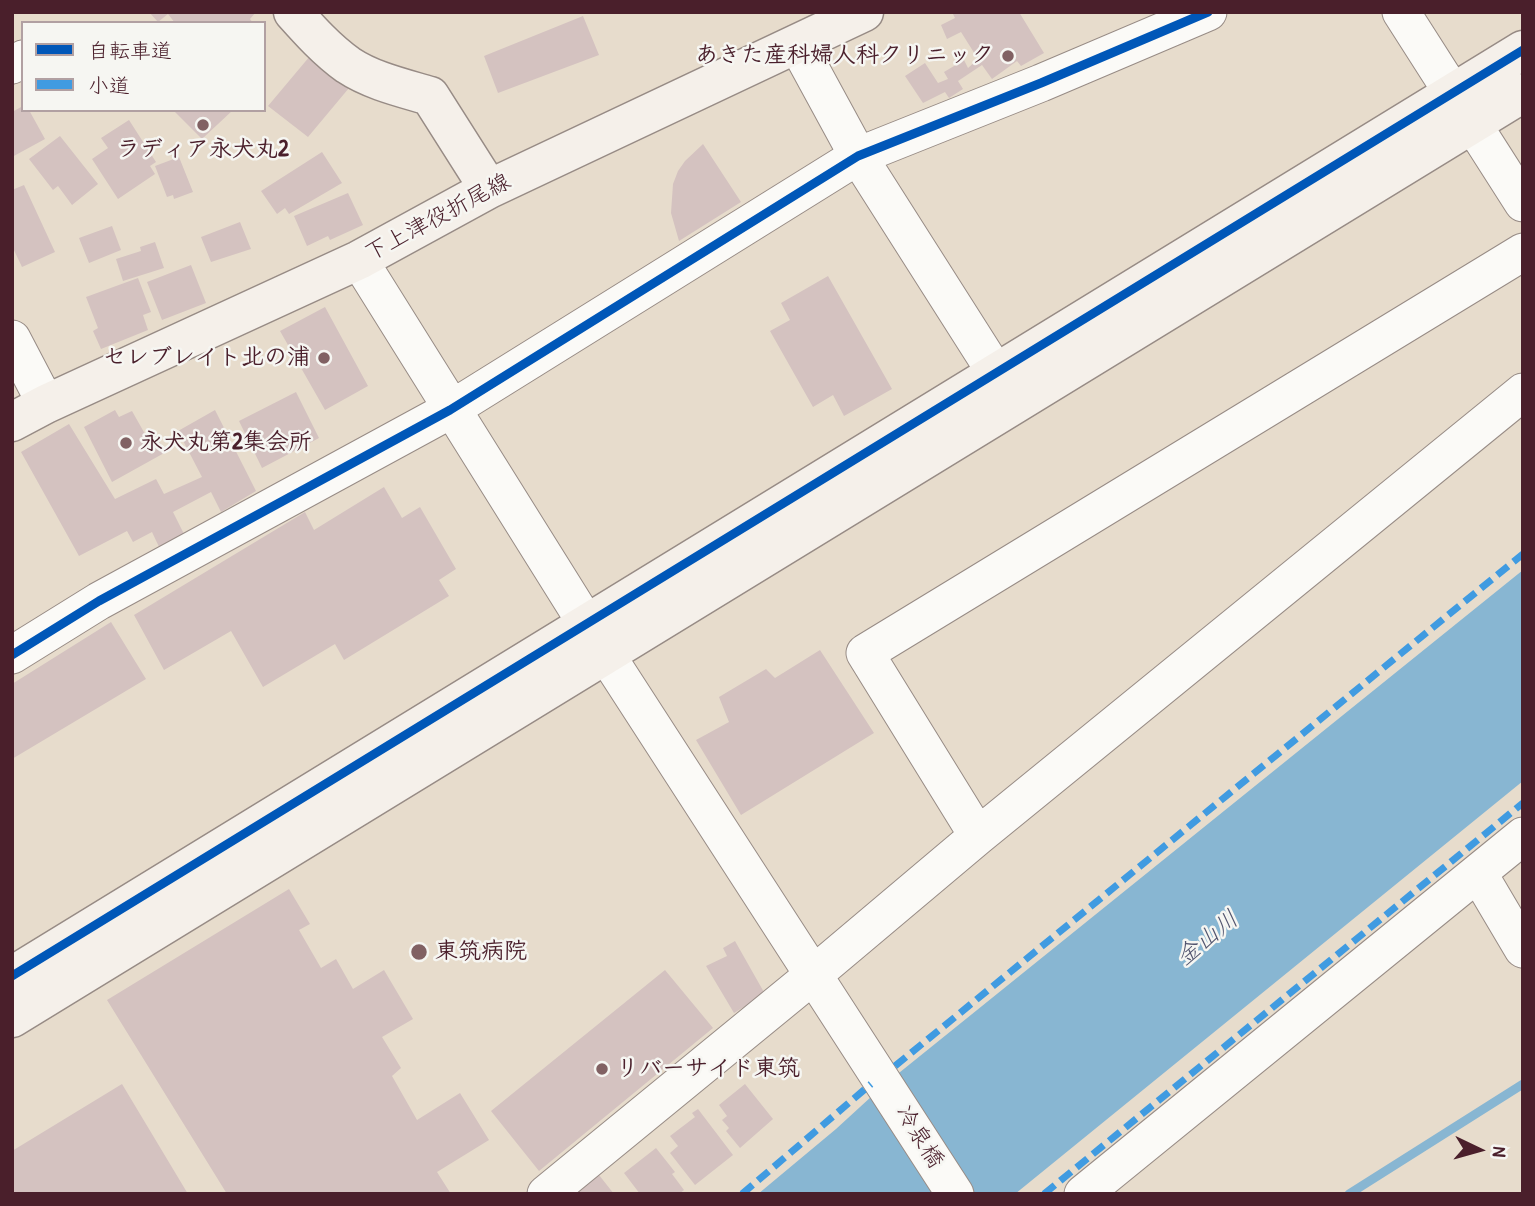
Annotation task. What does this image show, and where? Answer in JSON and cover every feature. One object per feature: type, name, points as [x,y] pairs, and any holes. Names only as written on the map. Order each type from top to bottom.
[{"type":"street","points":[[293,12],[317,39],[350,66],[383,82],[430,96],[489,189]]},
{"type":"street","name":"下上津役折尾線","points":[[12,422],[359,260],[489,189],[864,12]]},
{"type":"street","points":[[12,654],[99,601],[450,410],[858,156],[1041,83],[1208,12]]},
{"type":"street","points":[[1401,12],[1523,204]]},
{"type":"street","points":[[797,44],[858,156],[996,373]]},
{"type":"street","points":[[12,1018],[606,655],[1463,109],[1523,50]]},
{"type":"street","points":[[12,976],[996,373],[1463,109],[1523,93]]},
{"type":"street","points":[[978,836],[864,653],[1523,252]]},
{"type":"street","name":"冷泉橋","points":[[359,260],[450,410],[606,655],[955,1194]]},
{"type":"street","points":[[12,339],[46,404]]},
{"type":"street","points":[[546,1194],[978,836],[1523,392]]},
{"type":"street","points":[[1083,1194],[1523,836]]},
{"type":"street","points":[[1478,873],[1523,949]]},
{"type":"water","name":"金山川","points":[[1523,570],[1523,781],[1015,1194],[758,1194],[884,1085]]},
{"type":"building","points":[[149,12],[256,12],[250,19],[252,21],[173,21],[168,14],[157,21]]},
{"type":"building","name":"あきた産科婦人科クリニック","points":[[952,12],[1019,12],[1044,53],[1021,66],[1017,61],[992,79],[982,65],[958,81],[963,89],[949,98],[945,92],[923,103],[905,76],[925,63],[938,83],[948,79],[944,72],[964,60],[968,68],[978,59],[961,32],[947,39],[941,25],[955,18]]},
{"type":"building","points":[[583,16],[599,55],[498,93],[484,56]]},
{"type":"building","points":[[310,56],[349,88],[308,137],[268,106]]},
{"type":"building","points":[[21,107],[21,112],[30,112],[45,139],[12,157],[12,112]]},
{"type":"building","name":"ラディア永犬丸2","points":[[175,112],[231,112],[202,139]]},
{"type":"building","points":[[129,120],[156,162],[150,166],[155,174],[118,199],[92,159],[108,148],[101,138]]},
{"type":"building","points":[[60,136],[98,184],[72,205],[58,186],[53,190],[29,159]]},
{"type":"building","points":[[703,144],[741,202],[679,241],[671,213],[673,184],[685,161]]},
{"type":"building","points":[[322,152],[342,183],[289,214],[285,208],[277,214],[261,191]]},
{"type":"building","points":[[179,157],[193,192],[174,199],[173,195],[167,197],[155,166]]},
{"type":"building","points":[[24,185],[55,252],[22,267],[12,246],[12,190]]},
{"type":"building","points":[[348,193],[363,225],[330,240],[328,236],[307,246],[294,216]]},
{"type":"building","points":[[240,222],[251,249],[211,262],[201,237]]},
{"type":"building","points":[[112,226],[121,250],[89,263],[79,238]]},
{"type":"building","points":[[155,242],[164,268],[123,281],[116,259],[141,251],[140,247]]},
{"type":"building","points":[[191,265],[206,303],[162,320],[147,282]]},
{"type":"building","points":[[828,276],[892,389],[844,416],[833,395],[813,407],[770,331],[790,320],[781,303]]},
{"type":"building","points":[[138,278],[151,312],[143,315],[148,330],[101,349],[93,331],[98,328],[86,297]]},
{"type":"building","name":"セレブレイト北の浦","points":[[325,307],[368,386],[325,410],[280,331]]},
{"type":"building","points":[[296,392],[319,438],[262,468],[239,421]]},
{"type":"building","name":"永犬丸第2集会所","points":[[115,410],[119,417],[132,411],[145,434],[153,431],[166,452],[112,482],[84,427]]},
{"type":"building","points":[[215,410],[256,491],[221,512],[211,492],[173,512],[184,534],[160,549],[152,532],[133,542],[127,531],[79,556],[21,452],[69,424],[115,499],[156,479],[164,494],[202,477],[178,431]]},
{"type":"building","points":[[384,487],[402,518],[420,507],[456,569],[439,580],[449,596],[344,660],[335,644],[263,687],[231,631],[164,670],[134,615],[305,512],[314,530]]},
{"type":"building","points":[[111,622],[146,679],[12,759],[12,684]]},
{"type":"building","points":[[820,650],[874,733],[741,815],[696,740],[729,722],[719,697],[766,669],[775,678]]},
{"type":"building","points":[[289,889],[310,924],[299,930],[321,968],[336,959],[353,989],[384,970],[413,1019],[382,1037],[401,1068],[392,1076],[417,1120],[460,1093],[489,1140],[437,1172],[451,1194],[227,1194],[107,1000]]},
{"type":"building","points":[[735,941],[765,994],[734,1013],[706,966],[727,956],[723,948]]},
{"type":"building","name":"リバーサイド東筑","points":[[665,970],[713,1028],[539,1171],[491,1111]]},
{"type":"building","points":[[122,1084],[188,1194],[12,1194],[12,1151]]},
{"type":"building","points":[[745,1084],[773,1119],[740,1148],[726,1131],[729,1128],[722,1120],[727,1116],[719,1105]]},
{"type":"building","points":[[698,1109],[733,1155],[695,1185],[670,1153],[678,1146],[670,1136],[695,1117],[692,1113]]},
{"type":"building","points":[[656,1148],[675,1172],[672,1174],[684,1190],[679,1194],[640,1194],[624,1173]]},
{"type":"building","points":[[599,1175],[614,1194],[575,1194]]},
{"type":"waterway","points":[[1349,1194],[1523,1084]]},
{"type":"marked path","points":[[895,1066],[1523,554]]},
{"type":"marked path","points":[[1044,1194],[1523,803]]},
{"type":"marked path","points":[[742,1194],[871,1084]]},
{"type":"cycle path","points":[[12,655],[99,601],[450,410],[858,156],[1041,83],[1208,12]]},
{"type":"cycle path","points":[[12,976],[1523,50]]},
{"type":"place","name":"あきた産科婦人科クリニック","points":[[1008,56]]},
{"type":"place","name":"ラディア永犬丸2","points":[[203,125]]},
{"type":"place","name":"セレブレイト北の浦","points":[[324,358]]},
{"type":"place","name":"永犬丸第2集会所","points":[[126,443]]},
{"type":"place","name":"東筑病院","points":[[419,952]]},
{"type":"place","name":"リバーサイド東筑","points":[[602,1069]]}]
